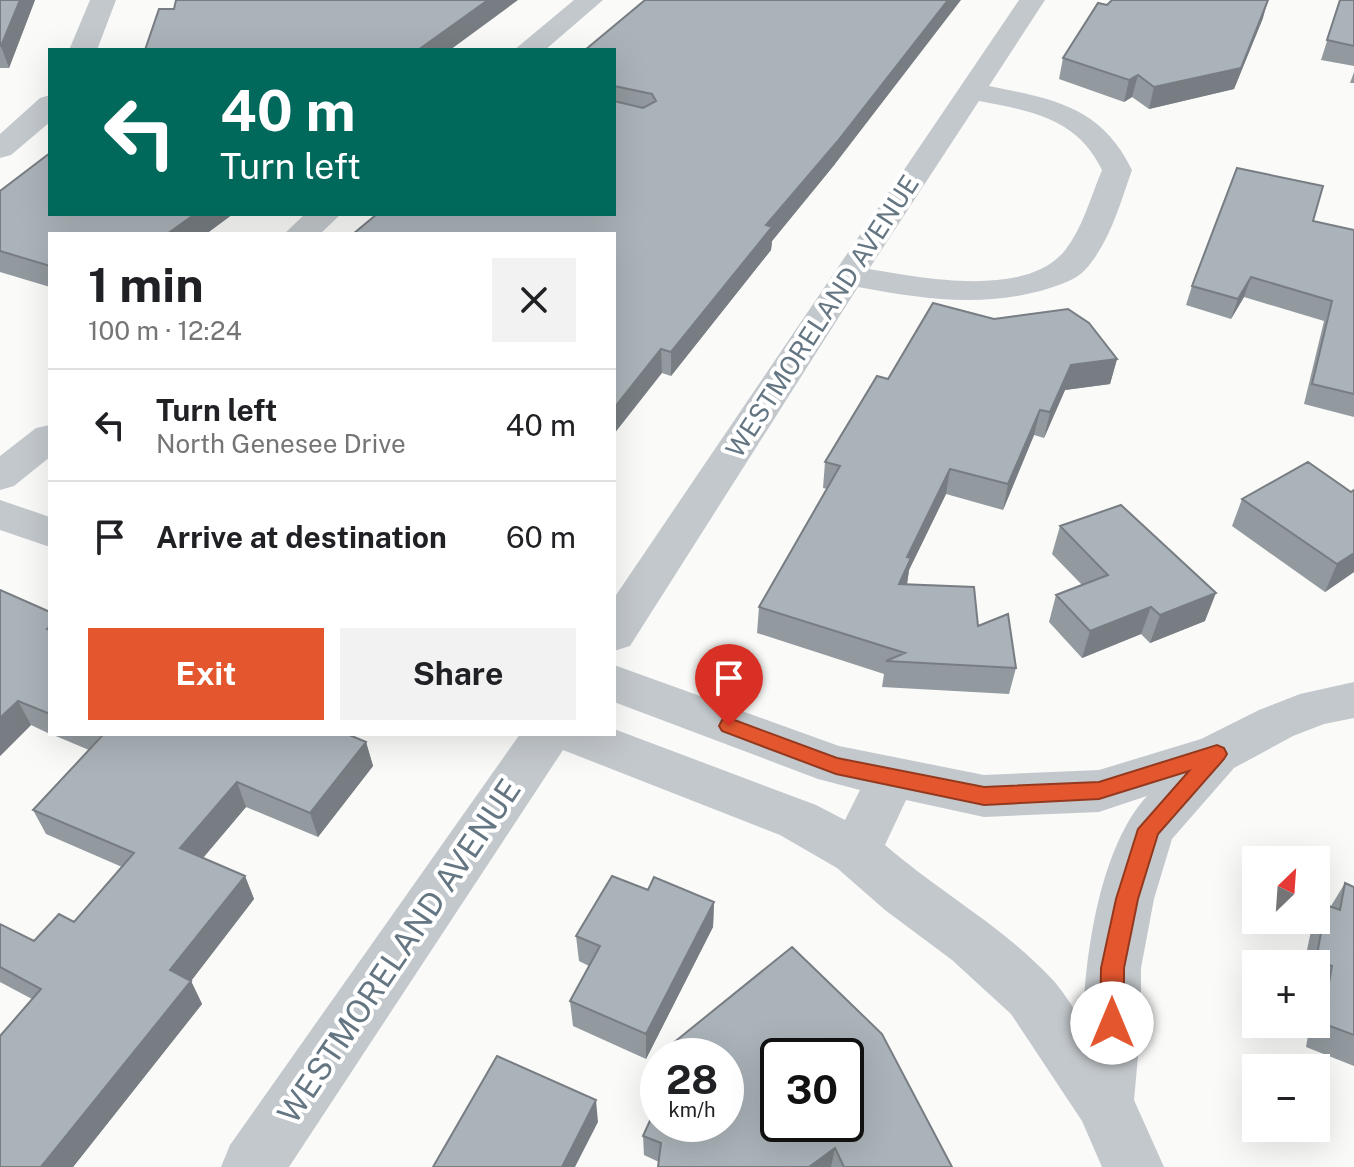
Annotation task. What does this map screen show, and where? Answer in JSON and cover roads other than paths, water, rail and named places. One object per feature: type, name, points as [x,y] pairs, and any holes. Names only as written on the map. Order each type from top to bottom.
[{"type":"street","points":[[84,48],[103,0]]},
{"type":"street","points":[[530,48],[590,0]]},
{"type":"street","name":"WESTMORELAND AVENUE","points":[[616,631],[1032,0]]},
{"type":"street","points":[[848,275],[929,289],[991,292],[1025,286],[1065,270],[1085,246],[1117,170],[1109,149],[1094,131],[1068,116],[971,91]]},
{"type":"street","points":[[0,149],[48,107]]},
{"type":"street","points":[[302,232],[322,216]]},
{"type":"street","points":[[16,469],[48,439]]},
{"type":"street","points":[[0,514],[48,532]]},
{"type":"street","points":[[616,684],[836,765],[984,796],[1099,791],[1217,754],[1276,723],[1317,707],[1354,700]]},
{"type":"street","name":"WESTMORELAND AVENUE","points":[[252,1167],[546,736]]},
{"type":"street","points":[[580,736],[798,820],[856,852],[904,894],[972,943],[1031,996],[1104,1101],[1133,1167]]},
{"type":"street","points":[[1104,1101],[1112,1023],[1113,968],[1127,899],[1149,829],[1217,754]]},
{"type":"street","points":[[856,852],[891,777]]}]
